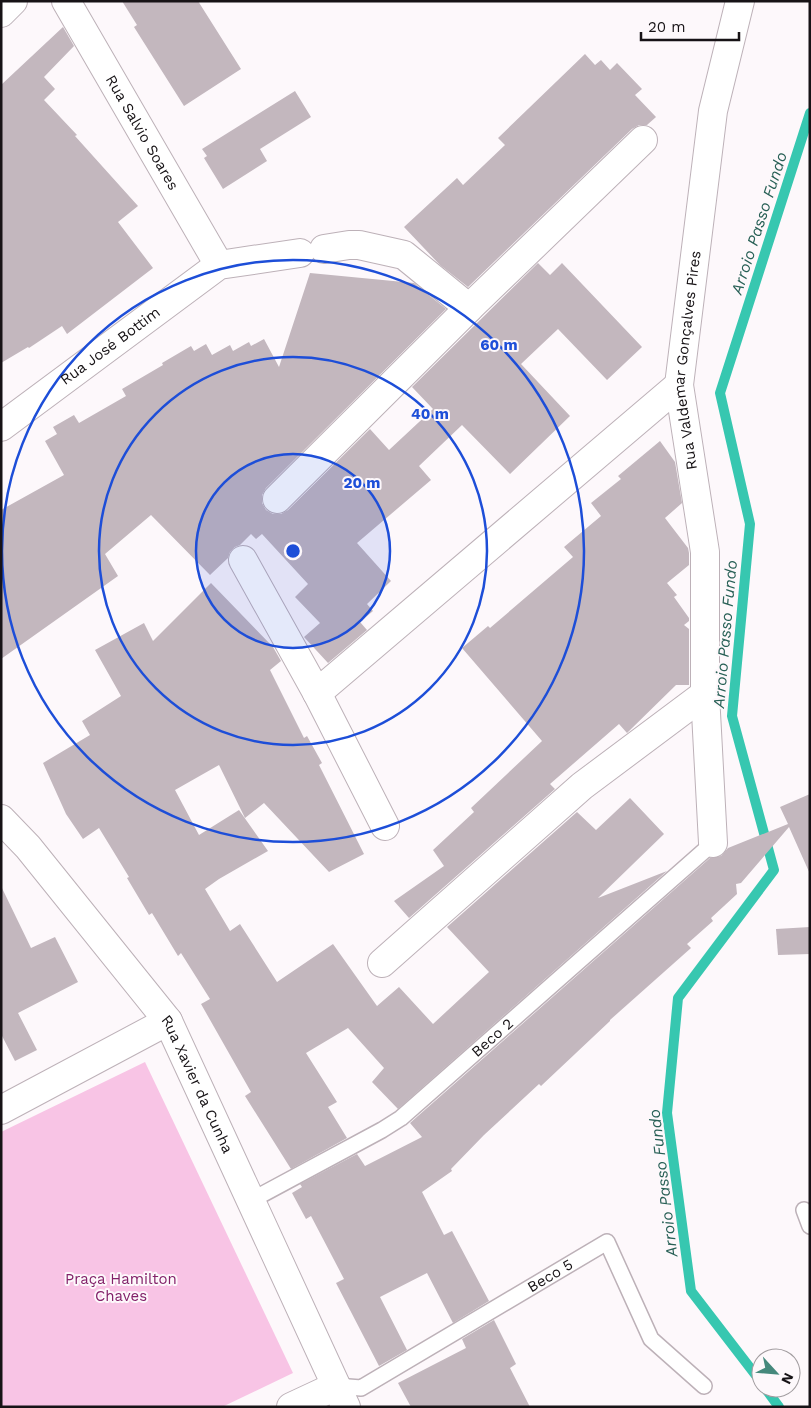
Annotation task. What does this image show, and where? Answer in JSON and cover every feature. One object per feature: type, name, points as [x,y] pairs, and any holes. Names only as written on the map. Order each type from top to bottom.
[{"type":"street","points":[[1,13],[13,1]]},
{"type":"street","name":"Rua Salvio Soares","points":[[66,1],[219,265]]},
{"type":"street","name":"Rua Valdemar Gonçalves Pires","points":[[713,842],[705,694],[705,552],[679,385],[712,111],[740,1]]},
{"type":"street","points":[[277,499],[469,308],[643,140]]},
{"type":"street","points":[[219,265],[359,245],[404,255],[469,308]]},
{"type":"street","name":"Rua José Bottim","points":[[1,427],[219,265]]},
{"type":"street","points":[[317,693],[679,385]]},
{"type":"street","points":[[243,560],[317,693],[385,826]]},
{"type":"street","points":[[382,963],[582,786],[705,694]]},
{"type":"street","name":"Rua Xavier da Cunha","points":[[1,819],[28,847],[168,1021],[341,1396]]},
{"type":"street","points":[[1,1110],[168,1021]]},
{"type":"street","points":[[290,1407],[341,1396]]},
{"type":"lane","name":"Beco 2","points":[[250,1201],[382,1130],[400,1118],[713,842]]},
{"type":"lane","points":[[804,1210],[810,1226]]},
{"type":"lane","name":"Beco 5","points":[[341,1396],[361,1388],[607,1242],[651,1339],[704,1386]]},
{"type":"green space","name":"Praça Hamilton Chaves","points":[[145,1062],[293,1373],[222,1407],[1,1407],[1,1132]]},
{"type":"building","points":[[122,1],[198,1],[241,69],[184,106],[134,27],[137,25]]},
{"type":"building","points":[[63,27],[74,46],[44,77],[55,89],[44,100],[138,206],[118,222],[153,268],[67,334],[62,326],[29,348],[1,363],[1,85]]},
{"type":"building","points":[[585,54],[595,65],[601,60],[610,70],[617,63],[642,89],[635,95],[656,117],[647,125],[639,125],[632,129],[468,287],[440,265],[404,227],[457,178],[463,185],[505,145],[498,138]]},
{"type":"building","points":[[295,91],[311,117],[260,149],[267,161],[223,189],[204,158],[207,156],[202,149]]},
{"type":"building","points":[[538,263],[550,275],[562,263],[642,347],[607,380],[558,329],[521,364],[570,416],[510,474],[462,425],[419,466],[431,480],[357,543],[391,581],[367,604],[373,611],[360,622],[367,630],[328,663],[304,637],[320,623],[295,597],[308,584],[262,534],[256,539],[251,534],[230,552],[228,558],[210,575],[151,515],[105,554],[118,576],[1,659],[1,510],[64,475],[45,441],[57,434],[53,427],[74,415],[79,423],[126,396],[122,389],[191,346],[194,351],[206,344],[212,355],[230,345],[233,351],[249,342],[251,346],[264,339],[279,367],[310,273],[414,283],[446,309],[266,488],[262,495],[262,503],[266,510],[273,514],[281,514],[288,510],[370,429],[389,450],[433,409],[412,387]]},
{"type":"building","points":[[660,441],[675,462],[682,503],[665,518],[688,548],[689,553],[689,565],[667,583],[677,595],[674,597],[689,618],[689,621],[684,625],[689,629],[689,685],[676,685],[627,733],[619,724],[550,784],[555,789],[409,918],[394,901],[444,866],[433,850],[474,812],[471,808],[542,741],[462,648],[488,626],[490,628],[573,557],[564,547],[601,516],[591,503],[621,479],[618,476]]},
{"type":"building","points":[[211,583],[273,647],[281,661],[270,670],[304,738],[307,736],[322,763],[319,765],[364,854],[329,872],[264,803],[245,818],[219,765],[175,790],[199,835],[239,810],[268,851],[205,889],[230,931],[240,924],[277,982],[333,944],[377,1006],[399,987],[433,1024],[489,972],[447,927],[577,812],[596,830],[630,798],[664,834],[598,898],[667,871],[398,1109],[372,1082],[384,1068],[348,1028],[306,1053],[337,1102],[328,1107],[347,1138],[291,1169],[245,1096],[251,1092],[201,1004],[210,999],[181,953],[178,956],[152,913],[149,915],[127,878],[129,877],[99,828],[83,839],[66,814],[43,763],[90,735],[82,721],[121,696],[95,650],[144,623],[153,641]]},
{"type":"building","points":[[810,794],[810,874],[789,827],[741,883],[736,884],[737,894],[711,918],[713,921],[687,944],[691,948],[610,1020],[541,1086],[539,1084],[484,1135],[451,1169],[452,1171],[422,1192],[444,1235],[452,1231],[489,1301],[453,1323],[427,1273],[380,1297],[407,1350],[379,1366],[336,1283],[344,1279],[311,1216],[306,1219],[292,1193],[302,1187],[300,1184],[357,1154],[365,1166],[422,1137],[410,1123],[710,858],[721,856],[728,848],[788,824],[780,807]]},
{"type":"building","points":[[1,886],[31,948],[55,937],[78,982],[18,1013],[37,1050],[15,1061],[1,1034]]},
{"type":"building","points":[[810,927],[810,954],[778,955],[776,929]]},
{"type":"building","points":[[494,1320],[516,1364],[510,1368],[530,1407],[411,1407],[398,1383],[466,1348],[462,1339]]},
{"type":"waterway","name":"Arroio Passo Fundo","points":[[751,1369],[691,1291],[667,1113],[678,998],[774,870],[732,716],[750,524],[720,393],[810,113]]},
{"type":"waterway","name":"Arroio Passo Fundo","points":[[772,1398],[779,1407]]}]
